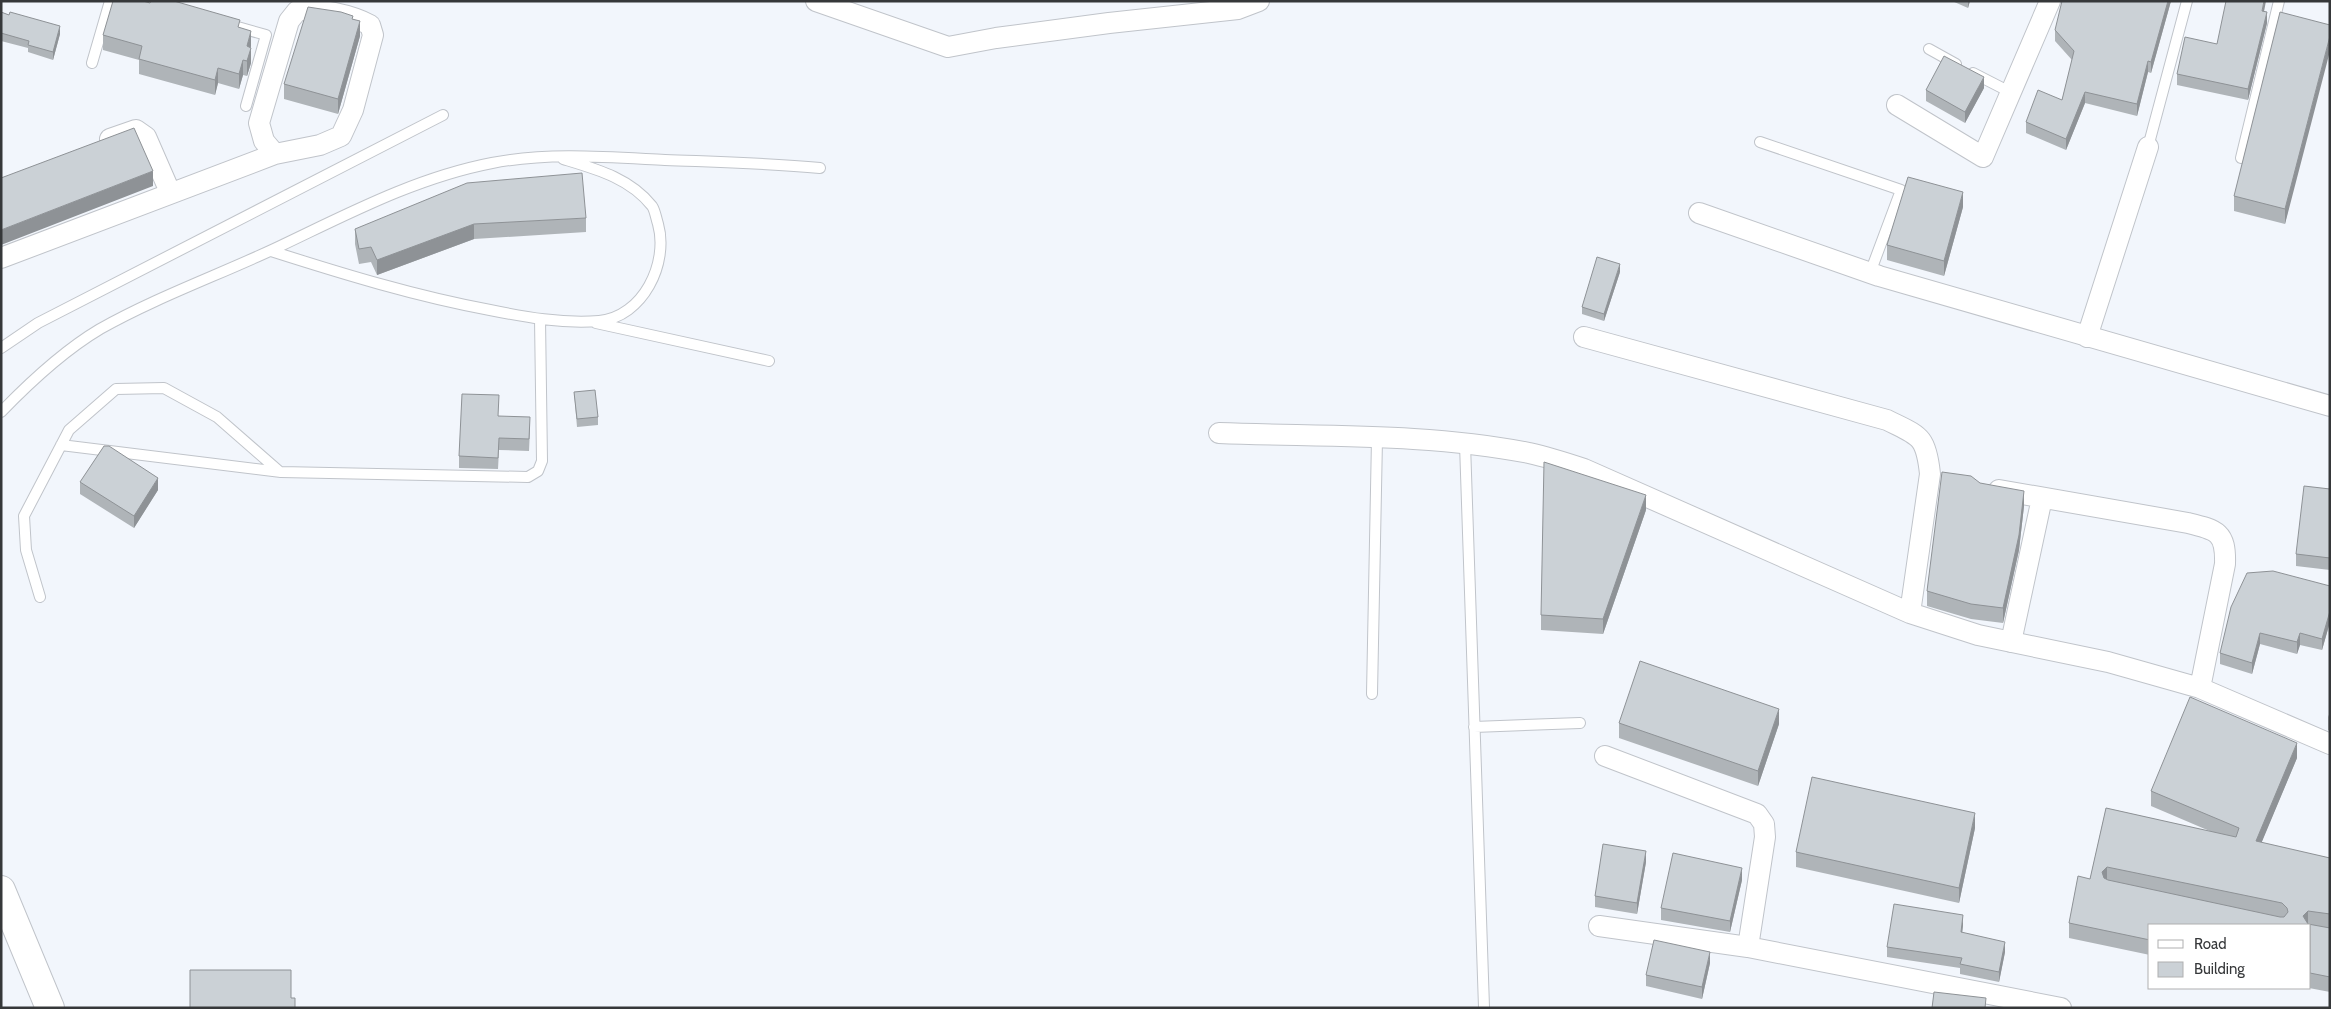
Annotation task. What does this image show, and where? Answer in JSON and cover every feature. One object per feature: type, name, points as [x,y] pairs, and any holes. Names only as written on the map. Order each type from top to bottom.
[{"type":"street","points":[[816,1],[948,47],[996,38],[1109,23],[1238,9],[1259,1]]},
{"type":"street","points":[[1896,105],[1983,157],[2050,1]]},
{"type":"street","points":[[1,258],[170,192],[275,154],[320,145],[341,136],[353,110],[373,36],[370,25],[361,20],[309,8],[297,11],[289,21],[259,123],[264,141],[275,154]]},
{"type":"street","points":[[89,147],[136,130],[146,137],[170,192]]},
{"type":"street","points":[[2087,337],[2148,148]]},
{"type":"street","points":[[1699,213],[1870,273],[2330,406]]},
{"type":"street","points":[[1584,338],[1886,420],[1909,431],[1924,442],[1930,474],[1910,613]]},
{"type":"street","points":[[1218,433],[1465,444],[1531,453],[1584,469],[1910,613],[1978,635],[2108,662],[2200,688],[2330,744]]},
{"type":"street","points":[[1982,486],[2188,523],[2208,528],[2221,536],[2226,546],[2225,564],[2200,688]]},
{"type":"street","points":[[2011,642],[2042,498]]},
{"type":"street","points":[[1605,756],[1756,814],[1764,824],[1765,837],[1748,947]]},
{"type":"street","points":[[1,890],[50,1008]]},
{"type":"street","points":[[1599,926],[1748,947],[2061,1008]]},
{"type":"lane","points":[[92,63],[110,1]]},
{"type":"lane","points":[[145,1],[173,9]]},
{"type":"lane","points":[[2148,148],[2187,1]]},
{"type":"lane","points":[[2242,158],[2280,1]]},
{"type":"lane","points":[[219,22],[266,35],[246,106]]},
{"type":"lane","points":[[1928,49],[2012,93]]},
{"type":"lane","points":[[1,348],[38,322],[443,115]]},
{"type":"lane","points":[[1760,142],[1901,190],[1870,273]]},
{"type":"lane","points":[[1,412],[39,374],[99,330],[152,303],[271,251],[395,192],[492,163],[550,156],[780,164],[820,168]]},
{"type":"lane","points":[[271,251],[440,300],[540,319],[600,321],[621,315],[639,301],[653,279],[660,253],[661,234],[653,207],[632,186],[604,172],[550,156]]},
{"type":"lane","points":[[61,445],[281,472],[528,477],[538,471],[542,461],[540,319]]},
{"type":"lane","points":[[586,320],[768,361]]},
{"type":"lane","points":[[40,597],[26,550],[24,516],[69,430],[116,388],[164,388],[217,417],[281,472]]},
{"type":"lane","points":[[1372,694],[1377,439]]},
{"type":"lane","points":[[1465,444],[1484,1007]]},
{"type":"lane","points":[[1474,727],[1580,722]]},
{"type":"building","points":[[113,1],[143,1],[150,3],[151,1],[174,1],[240,20],[238,27],[251,31],[247,46],[251,48],[247,61],[243,60],[239,74],[218,68],[215,80],[139,59],[142,46],[103,35]]},
{"type":"building","points":[[2062,1],[2168,1],[2151,62],[2148,61],[2137,104],[2085,92],[2066,139],[2026,122],[2038,90],[2062,100],[2074,51],[2055,30]]},
{"type":"building","points":[[2226,1],[2264,1],[2262,11],[2267,12],[2248,89],[2177,74],[2185,37],[2217,44]]},
{"type":"building","points":[[308,7],[341,12],[353,16],[352,19],[360,21],[338,99],[284,84]]},
{"type":"building","points":[[1,12],[9,15],[10,12],[60,26],[53,52],[28,45],[29,41],[1,33]]},
{"type":"building","points":[[2280,12],[2330,25],[2330,36],[2285,209],[2234,196]]},
{"type":"building","points":[[1944,56],[1984,77],[1965,112],[1926,90]]},
{"type":"building","points":[[134,128],[153,171],[1,230],[1,178]]},
{"type":"building","points":[[582,173],[586,218],[474,224],[377,260],[371,247],[359,249],[355,229],[467,183]]},
{"type":"building","points":[[1908,177],[1963,192],[1944,261],[1887,245]]},
{"type":"building","points":[[1597,257],[1620,264],[1604,314],[1582,307]]},
{"type":"building","points":[[595,390],[598,417],[577,419],[574,392]]},
{"type":"building","points":[[462,394],[499,395],[498,416],[530,417],[529,439],[499,438],[498,458],[459,456]]},
{"type":"building","points":[[104,446],[109,446],[158,478],[134,516],[80,482]]},
{"type":"building","points":[[1544,462],[1646,495],[1603,619],[1541,615]]},
{"type":"building","points":[[1942,472],[1971,476],[1980,483],[2024,491],[2019,535],[2003,608],[1971,604],[1927,591]]},
{"type":"building","points":[[2304,486],[2330,489],[2330,558],[2296,554]]},
{"type":"building","points":[[2273,571],[2330,586],[2330,611],[2322,639],[2300,633],[2297,642],[2260,633],[2252,663],[2220,653],[2231,607],[2247,573]]},
{"type":"building","points":[[1640,661],[1779,709],[1758,771],[1619,723]]},
{"type":"building","points":[[2190,697],[2297,743],[2256,841],[2330,858],[2330,914],[2308,911],[2303,916],[2308,924],[2148,924],[2148,940],[2069,923],[2078,876],[2090,879],[2106,808],[2236,837],[2239,828],[2151,791]],"holes":[[[2107,867],[2282,903],[2288,912],[2284,917],[2280,917],[2108,880],[2104,878],[2102,872]]]},
{"type":"building","points":[[1812,777],[1975,813],[1959,888],[1796,852]]},
{"type":"building","points":[[1603,844],[1646,851],[1637,903],[1595,896]]},
{"type":"building","points":[[1673,853],[1742,868],[1730,921],[1661,908]]},
{"type":"building","points":[[1894,904],[1963,915],[1961,932],[2005,942],[1999,972],[1960,964],[1962,958],[1887,947]]},
{"type":"building","points":[[2311,925],[2330,928],[2330,977],[2311,973]]},
{"type":"building","points":[[1654,940],[1710,952],[1702,987],[1646,975]]},
{"type":"building","points":[[190,970],[291,970],[291,998],[295,998],[295,1008],[190,1008]]},
{"type":"building","points":[[1934,992],[1986,998],[1985,1008],[1932,1008]]}]
